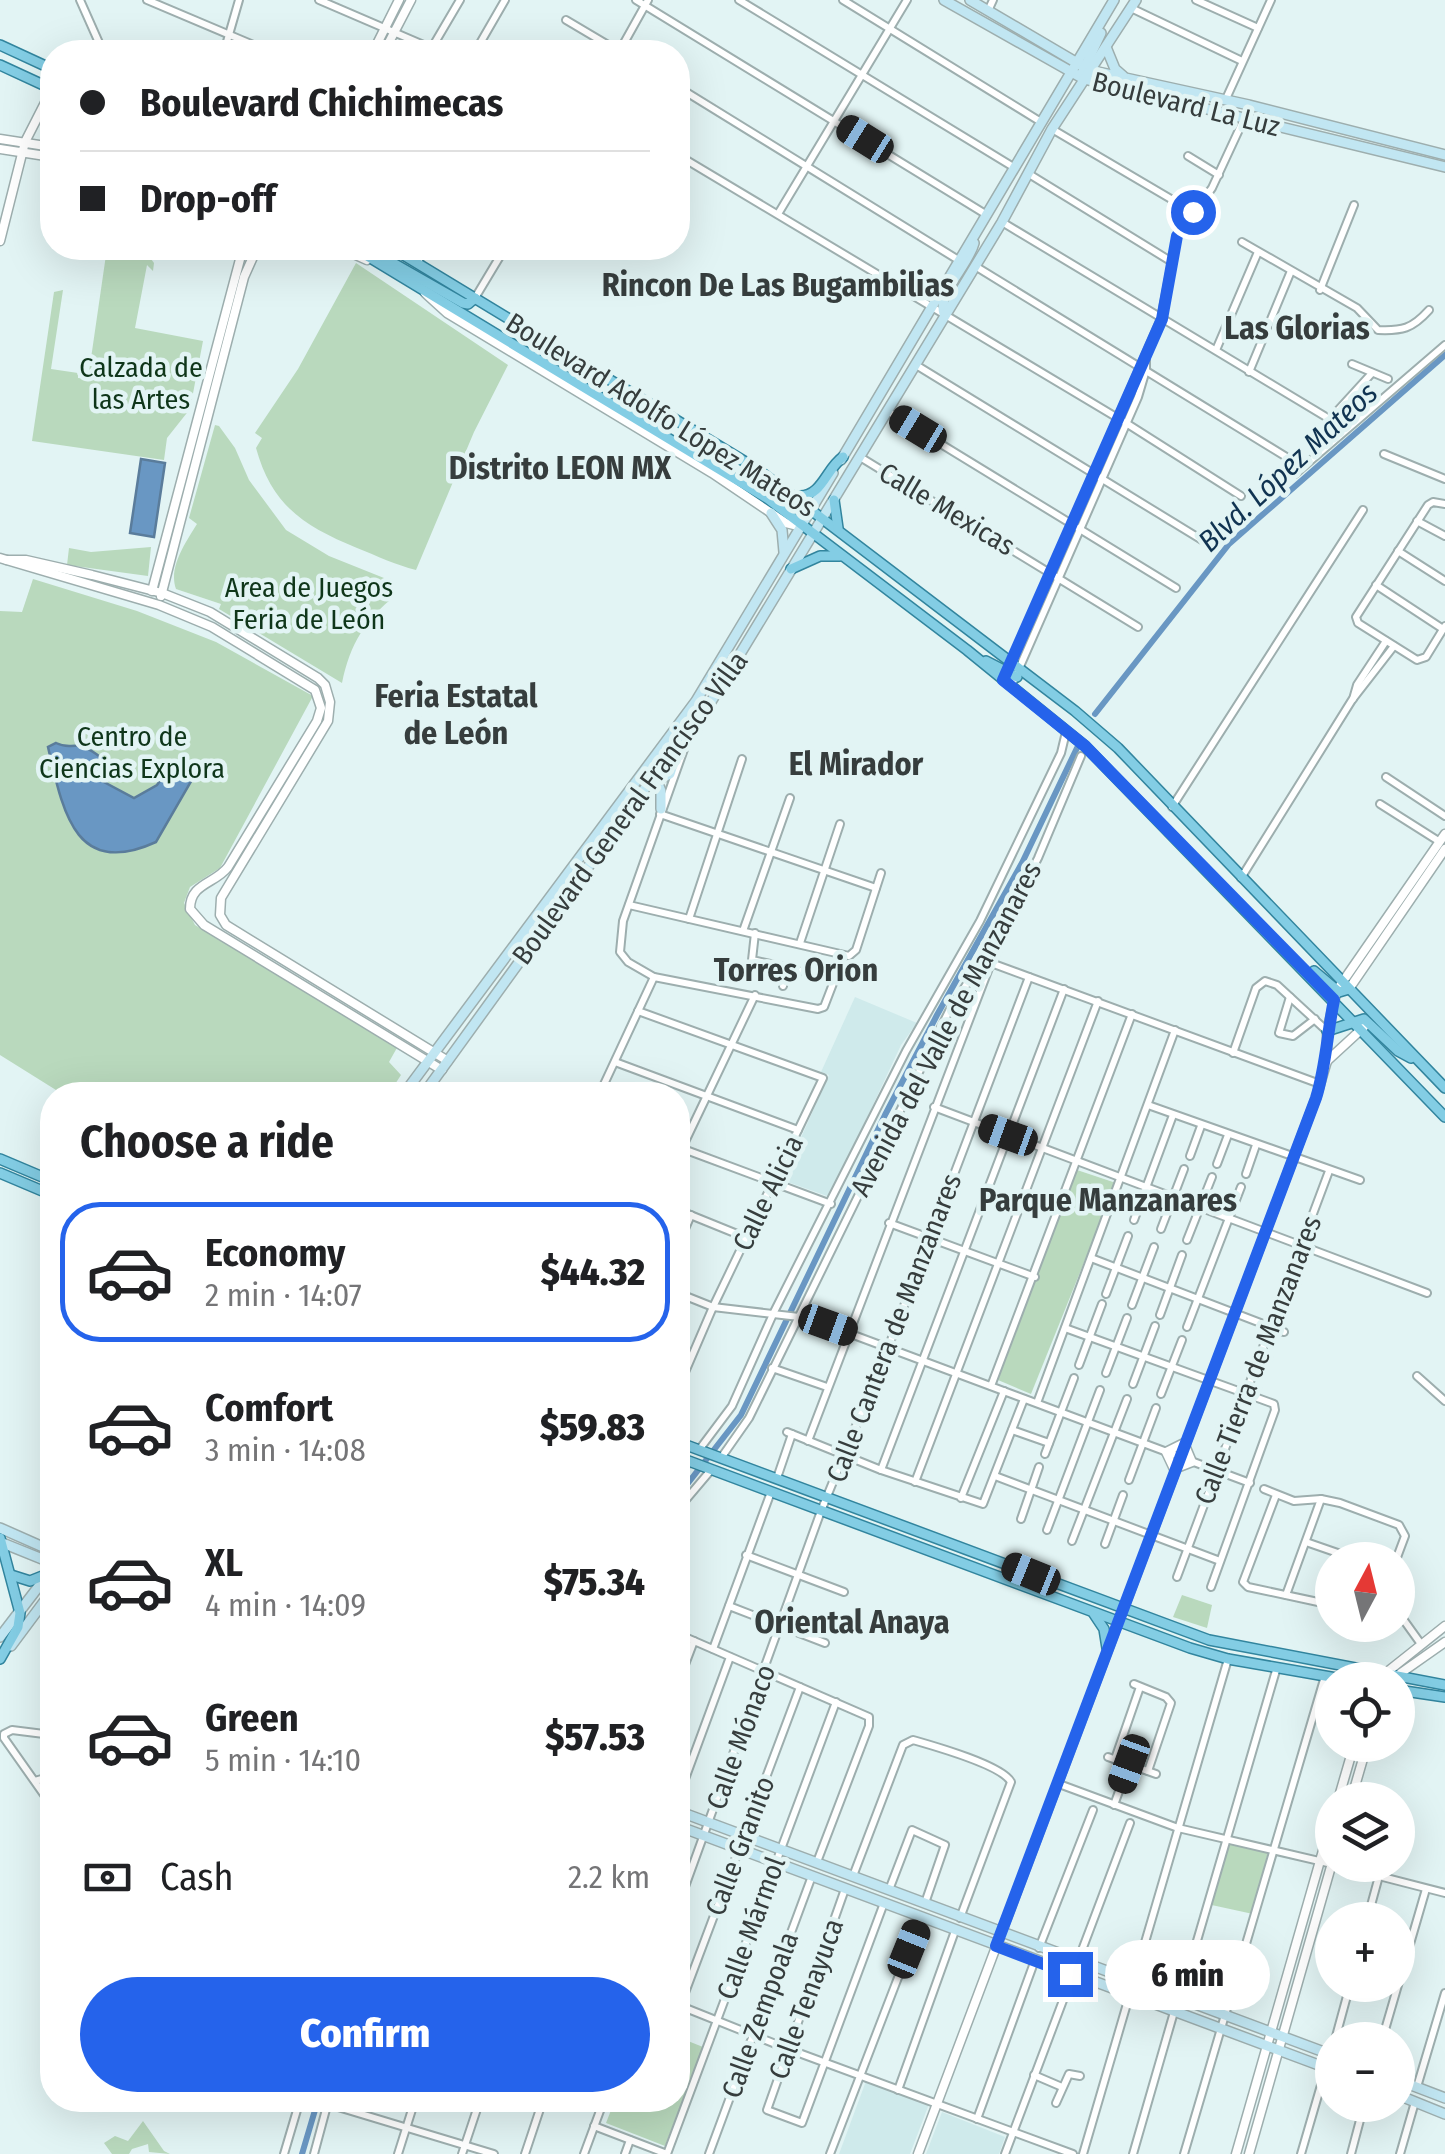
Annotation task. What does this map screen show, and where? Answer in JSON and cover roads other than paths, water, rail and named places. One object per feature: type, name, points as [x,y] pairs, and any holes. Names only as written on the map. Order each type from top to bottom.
[{"type":"main road","name":"Boulevard La Luz","points":[[944,0],[1116,89],[1445,167]]},
{"type":"main road","name":"Boulevard La Luz","points":[[970,0],[1054,57]]},
{"type":"main road","name":"Boulevard General Francisco Villa","points":[[433,1082],[656,776],[665,778],[670,774],[680,744],[704,715],[824,518],[1074,97],[1087,46],[1114,0]]},
{"type":"main road","name":"Boulevard General Francisco Villa","points":[[413,1082],[696,700],[1041,122],[1062,89],[1106,47],[1133,4]]},
{"type":"main road","points":[[1062,113],[1102,32],[1107,12]]},
{"type":"main road","points":[[0,45],[40,63]]},
{"type":"main road","points":[[1062,89],[1054,57],[1087,46]]},
{"type":"main road","points":[[1106,47],[1125,78]]},
{"type":"main road","points":[[0,65],[40,83]]},
{"type":"main road","name":"Boulevard La Luz","points":[[1082,72],[1225,101],[1445,156]]},
{"type":"main road","points":[[1074,97],[1116,89]]},
{"type":"main road","points":[[944,314],[942,300],[970,256],[976,236]]},
{"type":"main road","name":"Boulevard Adolfo López Mateos","points":[[375,260],[751,489],[978,660],[1075,711],[1112,743],[1241,878],[1368,1022],[1445,1117]]},
{"type":"main road","points":[[389,260],[463,303],[475,298]]},
{"type":"main road","name":"Boulevard Adolfo López Mateos","points":[[412,260],[660,408],[782,487],[902,578],[1012,675],[1294,960],[1340,991],[1353,1020],[1368,1022],[1445,1088]]},
{"type":"main road","points":[[782,487],[798,496],[811,495],[843,457]]},
{"type":"main road","points":[[834,500],[838,530]]},
{"type":"main road","points":[[772,513],[782,530],[783,558]]},
{"type":"main road","points":[[791,569],[820,556],[840,556]]},
{"type":"main road","points":[[872,579],[883,574],[902,578]]},
{"type":"main road","points":[[696,700],[704,715]]},
{"type":"main road","points":[[660,812],[662,795],[651,764],[662,744]]},
{"type":"main road","points":[[1327,1031],[1353,1020]]},
{"type":"main road","points":[[0,1159],[39,1175]]},
{"type":"main road","points":[[0,1173],[40,1190]]},
{"type":"main road","points":[[26,1184],[39,1175]]},
{"type":"main road","points":[[690,1447],[1223,1644],[1315,1663]]},
{"type":"main road","points":[[692,1462],[1118,1622],[1228,1659],[1315,1674]]},
{"type":"main road","points":[[0,1528],[40,1546]]},
{"type":"main road","points":[[0,1541],[40,1562]]},
{"type":"main road","points":[[0,1541],[20,1613],[18,1628],[0,1660]]},
{"type":"main road","points":[[10,1575],[30,1581],[40,1575]]},
{"type":"main road","points":[[0,1636],[40,1584]]},
{"type":"main road","points":[[0,1660],[40,1607]]},
{"type":"main road","points":[[1088,1609],[1102,1622],[1107,1648]]},
{"type":"main road","points":[[1415,1681],[1445,1684]]},
{"type":"main road","points":[[1415,1693],[1445,1697]]},
{"type":"main road","points":[[690,1815],[1315,2048]]},
{"type":"main road","points":[[690,1831],[1130,1998],[1315,2064]]},
{"type":"main road","points":[[1417,2087],[1445,2098]]},
{"type":"main road","points":[[1415,2101],[1445,2114]]},
{"type":"street","points":[[80,0],[97,40]]},
{"type":"street","points":[[148,0],[243,40]]},
{"type":"street","points":[[228,40],[239,0]]},
{"type":"street","points":[[319,0],[341,4],[411,40]]},
{"type":"street","points":[[380,40],[398,0]]},
{"type":"street","points":[[392,40],[411,0]]},
{"type":"street","points":[[440,40],[460,0]]},
{"type":"street","points":[[481,40],[505,0]]},
{"type":"street","points":[[636,0],[988,215]]},
{"type":"street","points":[[739,0],[1014,168]]},
{"type":"street","points":[[843,0],[1041,122]]},
{"type":"street","points":[[778,214],[907,0]]},
{"type":"street","points":[[988,11],[993,0]]},
{"type":"street","points":[[1196,0],[1259,28]]},
{"type":"street","points":[[1225,101],[1271,0]]},
{"type":"street","points":[[626,40],[646,3]]},
{"type":"street","points":[[1133,4],[1242,62]]},
{"type":"street","points":[[566,20],[600,40]]},
{"type":"street","points":[[690,94],[960,260]]},
{"type":"street","points":[[0,241],[24,147],[40,114]]},
{"type":"street","points":[[1012,675],[1060,578],[1162,319],[1177,236],[1218,175],[1244,119]]},
{"type":"street","points":[[1052,129],[1193,212]]},
{"type":"street","points":[[0,139],[40,153]]},
{"type":"street","points":[[0,149],[40,147]]},
{"type":"street","points":[[1188,156],[1218,175]]},
{"type":"street","points":[[690,163],[1241,496]]},
{"type":"street","points":[[1029,174],[1172,262]]},
{"type":"street","points":[[1320,290],[1354,205]]},
{"type":"street","points":[[1002,222],[1346,429]]},
{"type":"street","points":[[1242,242],[1357,308],[1378,330],[1414,326],[1428,310]]},
{"type":"street","points":[[1216,350],[1258,252]]},
{"type":"street","points":[[154,604],[152,591],[240,260]]},
{"type":"street","points":[[154,604],[162,594],[252,260]]},
{"type":"street","points":[[371,260],[386,266]]},
{"type":"street","points":[[475,298],[498,260]]},
{"type":"street","points":[[974,266],[1288,458]]},
{"type":"street","points":[[1249,372],[1291,272]]},
{"type":"street","points":[[419,286],[447,313],[712,473],[786,524],[802,527]]},
{"type":"street","points":[[1295,474],[1445,345]]},
{"type":"street","points":[[915,364],[1202,540]]},
{"type":"street","points":[[1352,364],[1388,379]]},
{"type":"street","points":[[1330,419],[1372,372]]},
{"type":"street","points":[[887,411],[1176,588]]},
{"type":"street","points":[[1384,454],[1445,479]]},
{"type":"street","name":"Calle Mexicas","points":[[859,456],[1138,627]]},
{"type":"street","points":[[1012,675],[1073,522],[1098,477]]},
{"type":"street","points":[[1376,585],[1444,628],[1423,659],[1414,659],[1356,619],[1376,585],[1417,520],[1430,504],[1445,504]]},
{"type":"street","points":[[1172,807],[1363,510]]},
{"type":"street","points":[[1417,520],[1445,536]]},
{"type":"street","points":[[1398,551],[1445,580]]},
{"type":"street","points":[[3,559],[26,560],[152,591],[210,612],[318,678],[328,692],[328,721],[225,891],[219,909],[226,926],[432,1058]]},
{"type":"street","points":[[3,559],[154,604],[212,627],[301,680],[318,695],[321,708],[317,721],[244,840],[223,873],[196,889],[190,903],[196,920],[321,997],[445,1065]]},
{"type":"street","points":[[1352,700],[1357,685],[1386,640]]},
{"type":"street","points":[[1241,878],[1352,700],[1394,646]]},
{"type":"street","points":[[691,728],[620,930],[620,952],[654,978],[818,1009],[827,1004],[834,982],[829,977],[752,960],[754,933]]},
{"type":"street","points":[[701,1451],[732,1406],[913,1038],[980,921],[1061,753],[1066,730]]},
{"type":"street","name":"Avenida del Valle de Manzanares","points":[[718,1457],[749,1418],[796,1315],[950,1011],[1001,932],[1038,858],[1080,756]]},
{"type":"street","points":[[689,919],[742,759]]},
{"type":"street","points":[[1386,777],[1445,816]]},
{"type":"street","points":[[743,931],[790,798]]},
{"type":"street","points":[[1380,804],[1443,849]]},
{"type":"street","points":[[660,812],[876,888]]},
{"type":"street","points":[[800,943],[840,824]]},
{"type":"street","points":[[918,2154],[1293,1159],[1320,1084],[1327,1031],[1340,991],[1443,849]]},
{"type":"street","points":[[1340,991],[1443,849]]},
{"type":"street","points":[[629,905],[849,956],[856,950],[881,873]]},
{"type":"street","points":[[808,1441],[991,963],[1320,1084]]},
{"type":"street","points":[[783,986],[787,968]]},
{"type":"street","name":"Calle Cantera de Manzanares","points":[[822,1511],[1029,977]]},
{"type":"street","points":[[606,1082],[654,978]]},
{"type":"street","points":[[1234,1053],[1256,988],[1269,980],[1327,1031]]},
{"type":"street","points":[[321,997],[326,988]]},
{"type":"street","points":[[881,1470],[1064,989]]},
{"type":"street","points":[[690,1129],[754,995]]},
{"type":"street","points":[[1290,997],[1279,1033],[1293,1036],[1315,1019]]},
{"type":"street","points":[[915,1482],[1098,1001]]},
{"type":"street","points":[[638,1012],[732,1045]]},
{"type":"street","points":[[991,1386],[1132,1014]]},
{"type":"street","points":[[1326,1061],[1368,1022]]},
{"type":"street","points":[[1037,1403],[1175,1030]]},
{"type":"street","name":"Calle Alicia","points":[[690,1359],[823,1078],[732,1045]]},
{"type":"street","points":[[615,1062],[668,1082]]},
{"type":"street","points":[[690,1091],[798,1130]]},
{"type":"street","points":[[1148,1105],[1360,1180]]},
{"type":"street","name":"Avenida del Valle de Manzanares","points":[[934,1108],[1428,1293]]},
{"type":"street","points":[[1134,1220],[1173,1115]]},
{"type":"street","points":[[1190,1156],[1201,1126]]},
{"type":"street","points":[[1216,1164],[1228,1135]]},
{"type":"street","points":[[1246,1174],[1256,1146]]},
{"type":"street","points":[[690,1152],[831,1204]]},
{"type":"street","points":[[1161,1229],[1184,1170]]},
{"type":"street","name":"Calle Tierra de Manzanares","points":[[1177,1578],[1329,1170]]},
{"type":"street","points":[[1187,1240],[1212,1177]]},
{"type":"street","points":[[1187,1327],[1241,1188]]},
{"type":"street","points":[[690,1215],[747,1238]]},
{"type":"street","points":[[889,1223],[1035,1277]]},
{"type":"street","points":[[1106,1294],[1128,1236]]},
{"type":"street","points":[[1132,1306],[1154,1247]]},
{"type":"street","points":[[1160,1315],[1182,1256]]},
{"type":"street","points":[[1091,1258],[1284,1332]]},
{"type":"street","points":[[690,1298],[713,1307],[796,1315],[848,1332],[1250,1483]]},
{"type":"street","points":[[1079,1365],[1102,1304]]},
{"type":"street","points":[[1106,1373],[1128,1318]]},
{"type":"street","points":[[1133,1384],[1155,1326]]},
{"type":"street","points":[[1065,1328],[1274,1404],[1250,1483],[1211,1587]]},
{"type":"street","points":[[1161,1394],[1182,1340]]},
{"type":"street","points":[[772,1368],[827,1387]]},
{"type":"street","points":[[1416,1376],[1445,1401]]},
{"type":"street","points":[[1044,1454],[1074,1378]]},
{"type":"street","points":[[1048,1530],[1100,1390]]},
{"type":"street","points":[[961,1498],[1004,1391]]},
{"type":"street","points":[[777,1480],[790,1433],[881,1470],[983,1504],[1024,1398]]},
{"type":"street","points":[[1072,1541],[1128,1399]]},
{"type":"street","points":[[1129,1480],[1156,1408]]},
{"type":"street","points":[[1012,1430],[1049,1442]]},
{"type":"street","points":[[1166,1452],[1184,1442]]},
{"type":"street","points":[[1184,1442],[1192,1462]]},
{"type":"street","points":[[1166,1452],[1174,1470]]},
{"type":"street","points":[[1174,1470],[1192,1462]]},
{"type":"street","points":[[1020,1519],[1040,1467]]},
{"type":"street","points":[[690,1494],[709,1469]]},
{"type":"street","points":[[995,1476],[1220,1562]]},
{"type":"street","points":[[1264,1489],[1300,1502],[1321,1499],[1340,1503],[1402,1527],[1403,1542]]},
{"type":"street","points":[[713,1649],[771,1492]]},
{"type":"street","points":[[1105,1544],[1123,1495]]},
{"type":"street","points":[[1276,1495],[1243,1582],[1248,1587],[1315,1601]]},
{"type":"street","points":[[1286,1595],[1321,1499]]},
{"type":"street","name":"Calle Mónaco","points":[[690,1874],[822,1511]]},
{"type":"street","points":[[1306,1542],[1315,1545]]},
{"type":"street","points":[[746,1555],[844,1592]]},
{"type":"street","points":[[728,1606],[826,1644]]},
{"type":"street","points":[[1402,1662],[1445,1626]]},
{"type":"street","points":[[1415,1636],[1421,1644]]},
{"type":"street","points":[[690,1639],[867,1713],[869,1726],[816,1862]]},
{"type":"street","points":[[690,1652],[694,1641]]},
{"type":"street","points":[[1412,1662],[1445,1642]]},
{"type":"street","points":[[690,1766],[730,1658]]},
{"type":"street","points":[[1084,2154],[1228,1659]]},
{"type":"street","points":[[1180,1999],[1277,1667]]},
{"type":"street","points":[[1137,1685],[1171,1702],[1152,1772],[1129,1764],[1112,1758],[1137,1685]]},
{"type":"street","name":"Calle Granito","points":[[690,1976],[800,1687]]},
{"type":"street","name":"Calle Mármol","points":[[690,2092],[836,1702]]},
{"type":"street","points":[[1184,2154],[1315,1711]]},
{"type":"street","points":[[40,1733],[12,1730],[4,1734],[40,1788]]},
{"type":"street","points":[[853,1876],[900,1752],[909,1740],[973,1762],[1011,1779],[960,1918]]},
{"type":"street","points":[[1114,1805],[1129,1764]]},
{"type":"street","points":[[35,1781],[40,1780]]},
{"type":"street","points":[[1059,1784],[1178,1828],[1315,1860]]},
{"type":"street","points":[[1039,1948],[1093,1810]]},
{"type":"street","points":[[1005,2154],[1130,1823]]},
{"type":"street","points":[[889,1890],[912,1830],[942,1841],[945,1848],[925,1904]]},
{"type":"street","name":"Calle Zempoala","points":[[709,2154],[812,1876]]},
{"type":"street","points":[[1236,2154],[1315,1879]]},
{"type":"street","points":[[1249,2154],[1328,1882]]},
{"type":"street","points":[[1402,1882],[1445,1894]]},
{"type":"street","points":[[1387,2022],[1426,1888]]},
{"type":"street","name":"Calle Tenayuca","points":[[825,2063],[802,2123],[767,2110],[846,1889]]},
{"type":"street","points":[[825,2063],[884,1903]]},
{"type":"street","points":[[830,2154],[922,1918]]},
{"type":"street","points":[[898,2090],[956,1931]]},
{"type":"street","points":[[977,2119],[1035,1960]]},
{"type":"street","points":[[1417,2087],[1445,1993]]},
{"type":"street","points":[[690,2010],[1073,2154]]},
{"type":"street","points":[[1132,2154],[1174,2012]]},
{"type":"street","points":[[1056,2103],[1069,2074],[1080,2076]]},
{"type":"street","points":[[1034,2075],[1062,2086]]},
{"type":"street","points":[[284,2154],[296,2112]]},
{"type":"street","points":[[314,2154],[325,2112]]},
{"type":"street","points":[[359,2112],[464,2150],[494,2154]]},
{"type":"street","points":[[398,2154],[411,2112]]},
{"type":"street","points":[[464,2150],[476,2112]]},
{"type":"street","points":[[524,2154],[539,2112]]},
{"type":"street","points":[[584,2154],[599,2112]]},
{"type":"street","name":"Calle Mármol","points":[[667,2154],[682,2112]]},
{"type":"street","points":[[1301,2154],[1315,2112]]},
{"type":"street","points":[[1351,2154],[1359,2122]]},
{"type":"street","points":[[1400,2154],[1409,2122]]},
{"type":"street","points":[[594,2126],[667,2154]]},
{"type":"street","points":[[625,2154],[630,2140]]},
{"type":"water","points":[[141,459],[165,463],[154,537],[130,533]]},
{"type":"water","points":[[56,743],[83,747],[94,753],[108,763],[101,779],[134,798],[157,785],[171,765],[193,778],[156,842],[129,851],[107,852],[90,845],[77,833],[67,815],[48,747]]},
{"type":"waterway","name":"Blvd. López Mateos","points":[[1095,714],[1229,544],[1445,355]]},
{"type":"waterway","points":[[690,1481],[741,1415],[885,1115],[1022,863],[1077,748]]},
{"type":"waterway","points":[[302,2154],[314,2112]]},
{"type":"district","name":"Rincon De Las Bugambilias","points":[[778,285]]},
{"type":"district","name":"Las Glorias","points":[[1297,328]]},
{"type":"district","name":"Distrito LEON MX","points":[[560,468]]},
{"type":"district","name":"Feria Estatal de León","points":[[456,714]]},
{"type":"district","name":"El Mirador","points":[[856,764]]},
{"type":"district","name":"Torres Orion","points":[[796,970]]},
{"type":"district","name":"Parque Manzanares","points":[[1108,1200]]},
{"type":"district","name":"Oriental Anaya","points":[[852,1622]]},
{"type":"park label","name":"Calzada de las Artes","points":[[141,383]]},
{"type":"park label","name":"Area de Juegos Feria de León","points":[[309,603]]},
{"type":"park label","name":"Centro de Ciencias Explora","points":[[132,752]]}]
